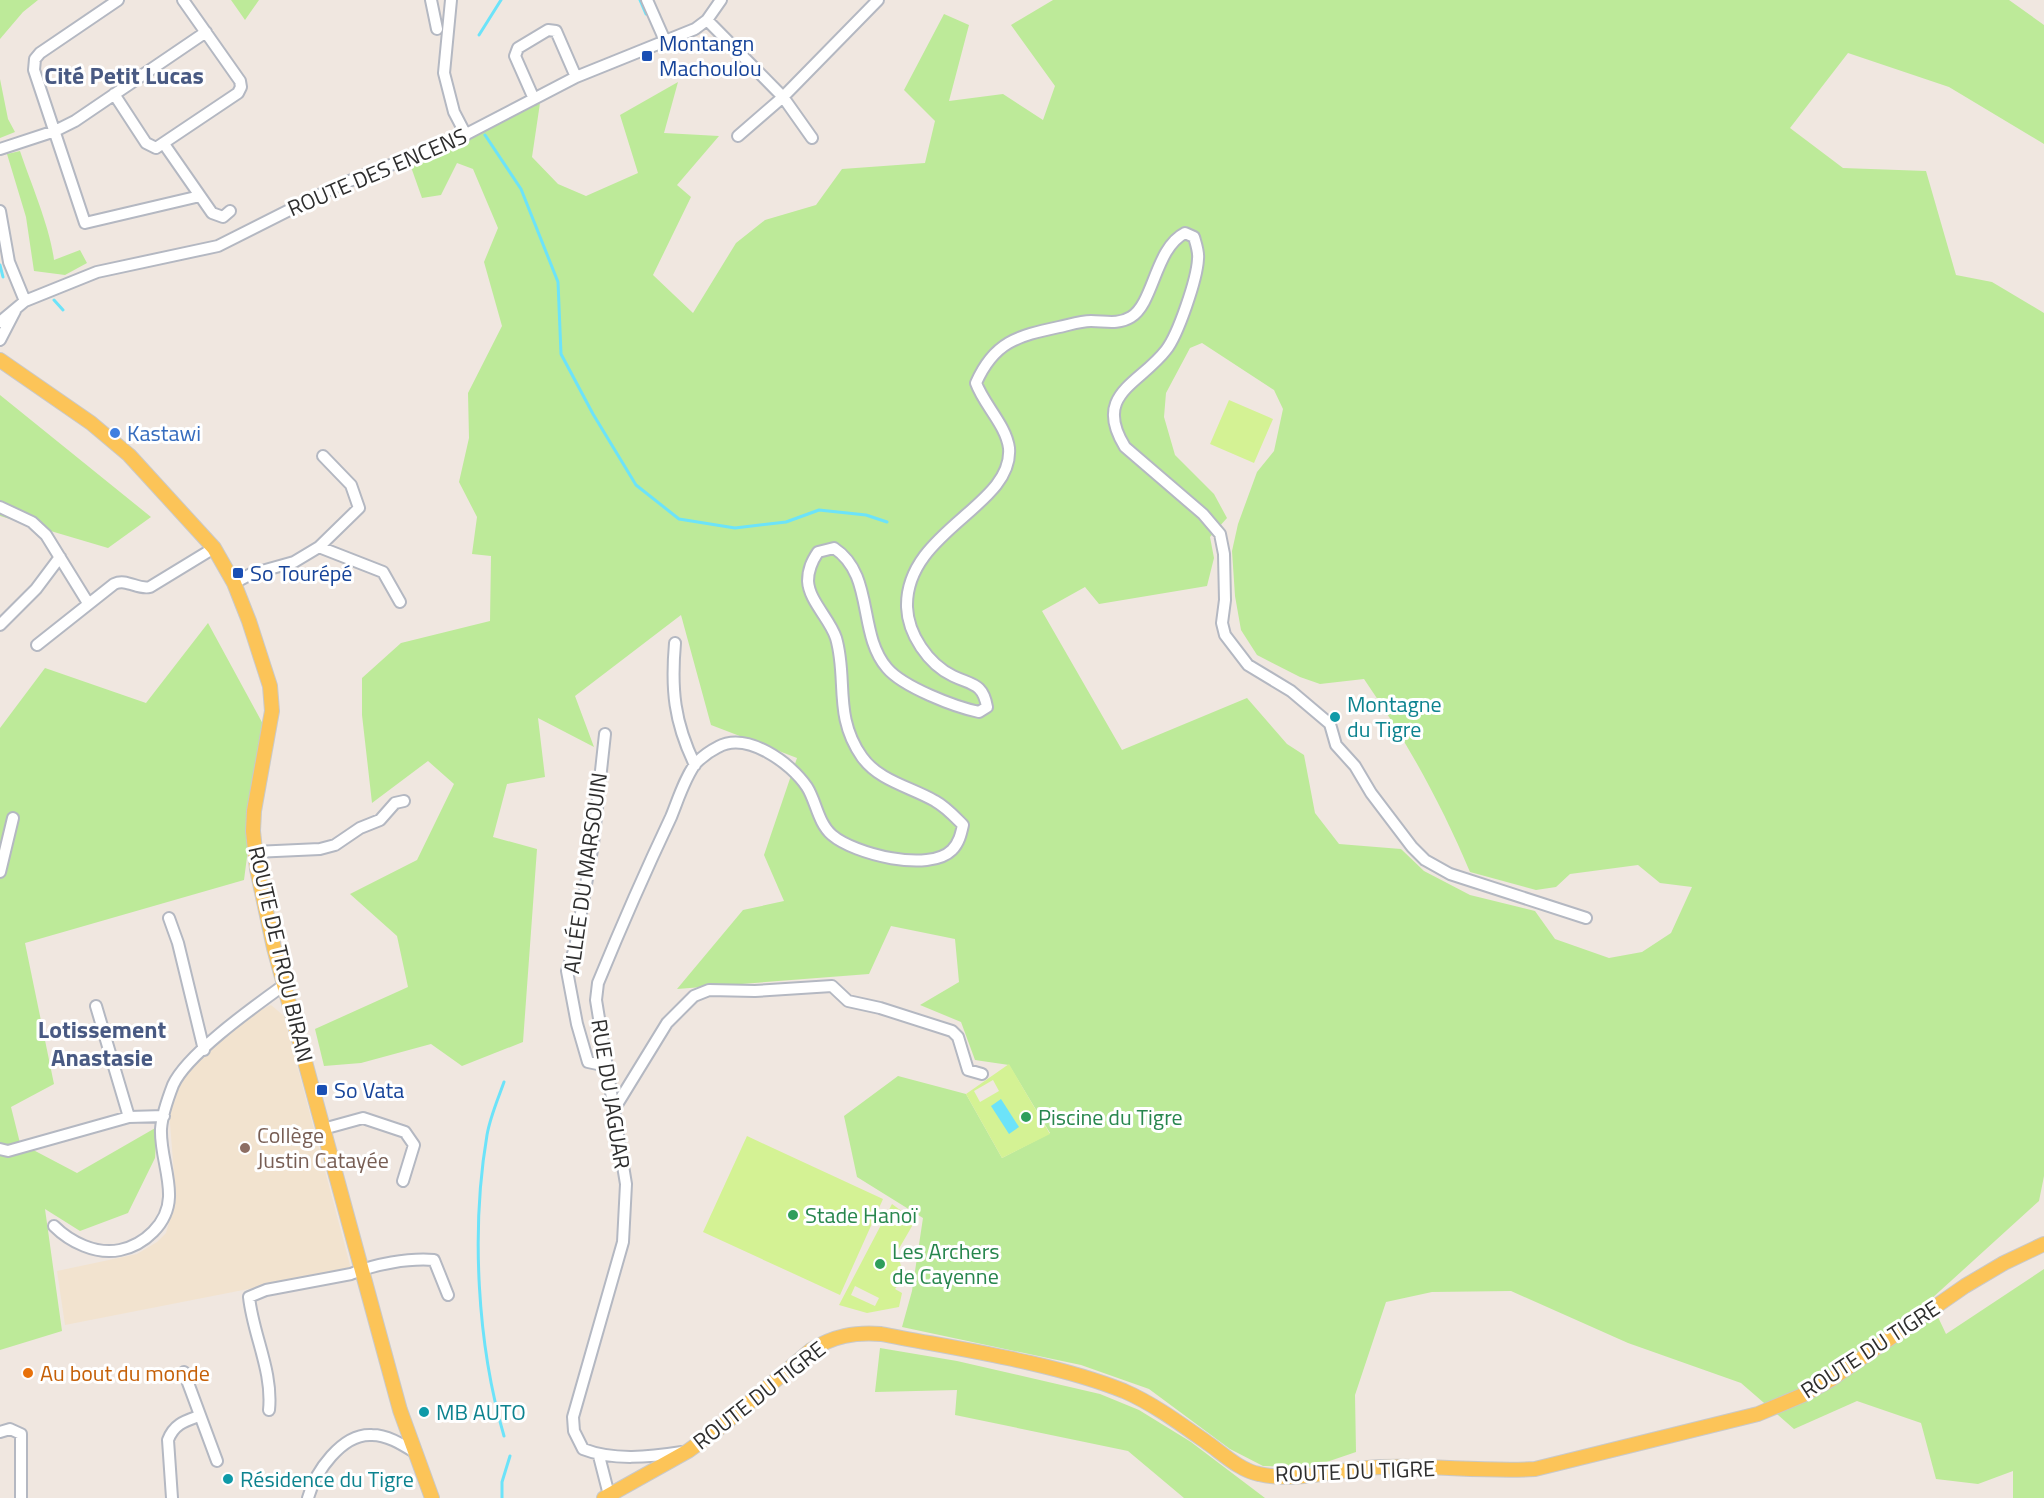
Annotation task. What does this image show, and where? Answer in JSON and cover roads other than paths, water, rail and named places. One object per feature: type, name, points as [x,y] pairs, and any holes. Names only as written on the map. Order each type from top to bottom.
[{"type":"main road","name":"ROUTE DE TROU BIRAN","points":[[0,360],[91,423],[129,455],[214,548],[234,583],[270,686],[272,711],[255,811],[254,852],[284,985],[400,1410],[432,1498]]},
{"type":"main road","name":"ROUTE DU TIGRE","points":[[1965,1286],[1979,1270],[1998,1257],[2044,1235]]},
{"type":"main road","name":"ROUTE DU TIGRE","points":[[606,1497],[688,1450],[744,1408],[811,1350],[826,1340],[862,1333],[880,1334],[1076,1375],[1125,1391],[1160,1410],[1236,1463],[1258,1474],[1287,1476],[1380,1467],[1422,1466],[1504,1471],[1535,1469],[1758,1414],[1803,1395],[1830,1380],[1965,1286],[2004,1263],[2044,1244]]},
{"type":"street","points":[[118,0],[39,53],[35,60],[34,70],[85,223],[200,196]]},
{"type":"street","points":[[114,94],[146,143],[156,148],[238,93],[241,87],[240,81],[183,0]]},
{"type":"street","points":[[647,0],[666,43]]},
{"type":"street","name":"ROUTE DES ENCENS","points":[[0,322],[20,304],[97,272],[218,246],[339,185],[466,135],[576,77],[666,43],[707,20],[721,0]]},
{"type":"street","points":[[738,136],[783,98],[878,0]]},
{"type":"street","points":[[437,29],[431,2],[451,1],[444,73],[452,104],[466,135]]},
{"type":"street","points":[[707,20],[783,98],[812,138]]},
{"type":"street","points":[[534,99],[515,56],[518,48],[548,30],[556,30],[576,77]]},
{"type":"street","points":[[0,149],[55,131],[75,121],[206,33]]},
{"type":"street","points":[[164,144],[200,196],[217,216],[223,217],[230,211]]},
{"type":"street","points":[[0,212],[9,262],[20,304],[0,340]]},
{"type":"street","name":"RUE DU JAGUAR","points":[[599,1456],[583,1449],[574,1431],[573,1417],[625,1231],[626,1184],[596,1000],[598,983],[649,862],[695,765],[721,745],[743,743],[761,749],[798,775],[832,835],[879,856],[906,860],[928,859],[951,851],[960,837],[963,825],[937,802],[876,771],[862,758],[853,739],[841,698],[840,656],[835,636],[808,583],[810,563],[818,552],[834,548],[847,556],[856,571],[870,628],[886,668],[901,680],[958,707],[979,712],[987,706],[985,694],[974,684],[952,676],[934,664],[909,625],[907,605],[915,566],[932,545],[1005,475],[1009,446],[976,383],[993,354],[1022,335],[1088,321],[1116,323],[1133,316],[1141,307],[1165,254],[1178,237],[1185,233],[1194,237],[1198,259],[1183,318],[1166,350],[1121,392],[1114,421],[1116,433],[1125,447],[1203,514],[1220,534],[1224,554],[1225,600],[1222,623],[1225,635],[1248,665],[1291,691],[1330,724],[1336,745],[1355,766],[1398,830],[1425,860],[1470,882],[1587,918]]},
{"type":"street","points":[[234,583],[251,574],[294,562],[319,547],[359,508],[351,485],[323,456]]},
{"type":"street","points":[[0,507],[32,522],[46,535],[88,603]]},
{"type":"street","points":[[319,547],[382,572],[400,602]]},
{"type":"street","points":[[37,645],[88,603],[119,582],[144,588],[150,587],[214,548]]},
{"type":"street","points":[[0,625],[36,589],[60,557]]},
{"type":"street","points":[[675,643],[672,694],[683,737],[695,765]]},
{"type":"street","name":"ALLÉE DU MARSOUIN","points":[[605,734],[593,844],[575,948],[567,971],[577,1024],[588,1062],[607,1066]]},
{"type":"street","points":[[254,852],[320,849],[334,845],[360,828],[380,820],[395,803],[404,801]]},
{"type":"street","points":[[0,872],[14,818]]},
{"type":"street","points":[[169,918],[178,943],[204,1050]]},
{"type":"street","points":[[54,1226],[63,1235],[76,1242],[94,1249],[113,1252],[131,1248],[154,1233],[169,1199],[161,1129],[174,1083],[183,1070],[204,1050],[284,985]]},
{"type":"street","points":[[613,1111],[667,1023],[686,1001],[710,990],[755,991],[832,986],[848,1001],[880,1008],[952,1031],[958,1037],[968,1070],[982,1074]]},
{"type":"street","points":[[96,1006],[129,1117]]},
{"type":"street","points":[[0,1149],[8,1151],[129,1117],[164,1116]]},
{"type":"street","points":[[323,1129],[363,1118],[405,1132],[414,1145],[412,1158],[403,1180]]},
{"type":"street","points":[[269,1410],[271,1388],[251,1320],[249,1297],[266,1290],[351,1275],[362,1270],[418,1258],[434,1260],[448,1295]]},
{"type":"street","points":[[184,1372],[217,1461]]},
{"type":"street","points":[[172,1498],[168,1440],[171,1431],[179,1424],[199,1416]]},
{"type":"street","points":[[0,1432],[10,1429],[21,1434],[21,1498]]},
{"type":"street","points":[[308,1498],[325,1464],[345,1444],[371,1434],[401,1443],[416,1453]]},
{"type":"street","points":[[606,1497],[599,1456],[635,1456],[688,1450]]},
{"type":"street","points":[[635,1456],[642,1476]]},
{"type":"water","points":[[1001,1099],[1019,1127],[1009,1134],[991,1106]]},
{"type":"waterway","points":[[479,35],[501,0]]},
{"type":"waterway","points":[[640,0],[646,14]]},
{"type":"waterway","points":[[485,135],[521,189],[558,282],[561,354],[593,414],[636,485],[679,519],[735,528],[786,522],[819,510],[866,515],[887,522]]},
{"type":"waterway","points":[[0,265],[3,277]]},
{"type":"waterway","points":[[54,300],[63,310]]},
{"type":"waterway","points":[[504,1082],[487,1135],[482,1171],[478,1247],[479,1286],[488,1363],[504,1436]]},
{"type":"waterway","points":[[502,1498],[502,1482],[510,1456]]},
{"type":"place","name":"Montangn Machoulou","points":[[647,56]]},
{"type":"place","name":"Kastawi","points":[[115,433]]},
{"type":"place","name":"So Tourépé","points":[[238,573]]},
{"type":"place","name":"Montagne du Tigre","points":[[1335,717]]},
{"type":"place","name":"So Vata","points":[[322,1090]]},
{"type":"place","name":"Piscine du Tigre","points":[[1026,1117]]},
{"type":"place","name":"Collège Justin Catayée","points":[[245,1148]]},
{"type":"place","name":"Stade Hanoï","points":[[793,1215]]},
{"type":"place","name":"Les Archers de Cayenne","points":[[880,1264]]},
{"type":"place","name":"Au bout du monde","points":[[28,1373]]},
{"type":"place","name":"MB AUTO","points":[[424,1412]]},
{"type":"place","name":"Résidence du Tigre","points":[[228,1479]]},
{"type":"district","name":"Cité Petit Lucas","points":[[124,76]]},
{"type":"district","name":"Lotissement Anastasie","points":[[102,1044]]}]
